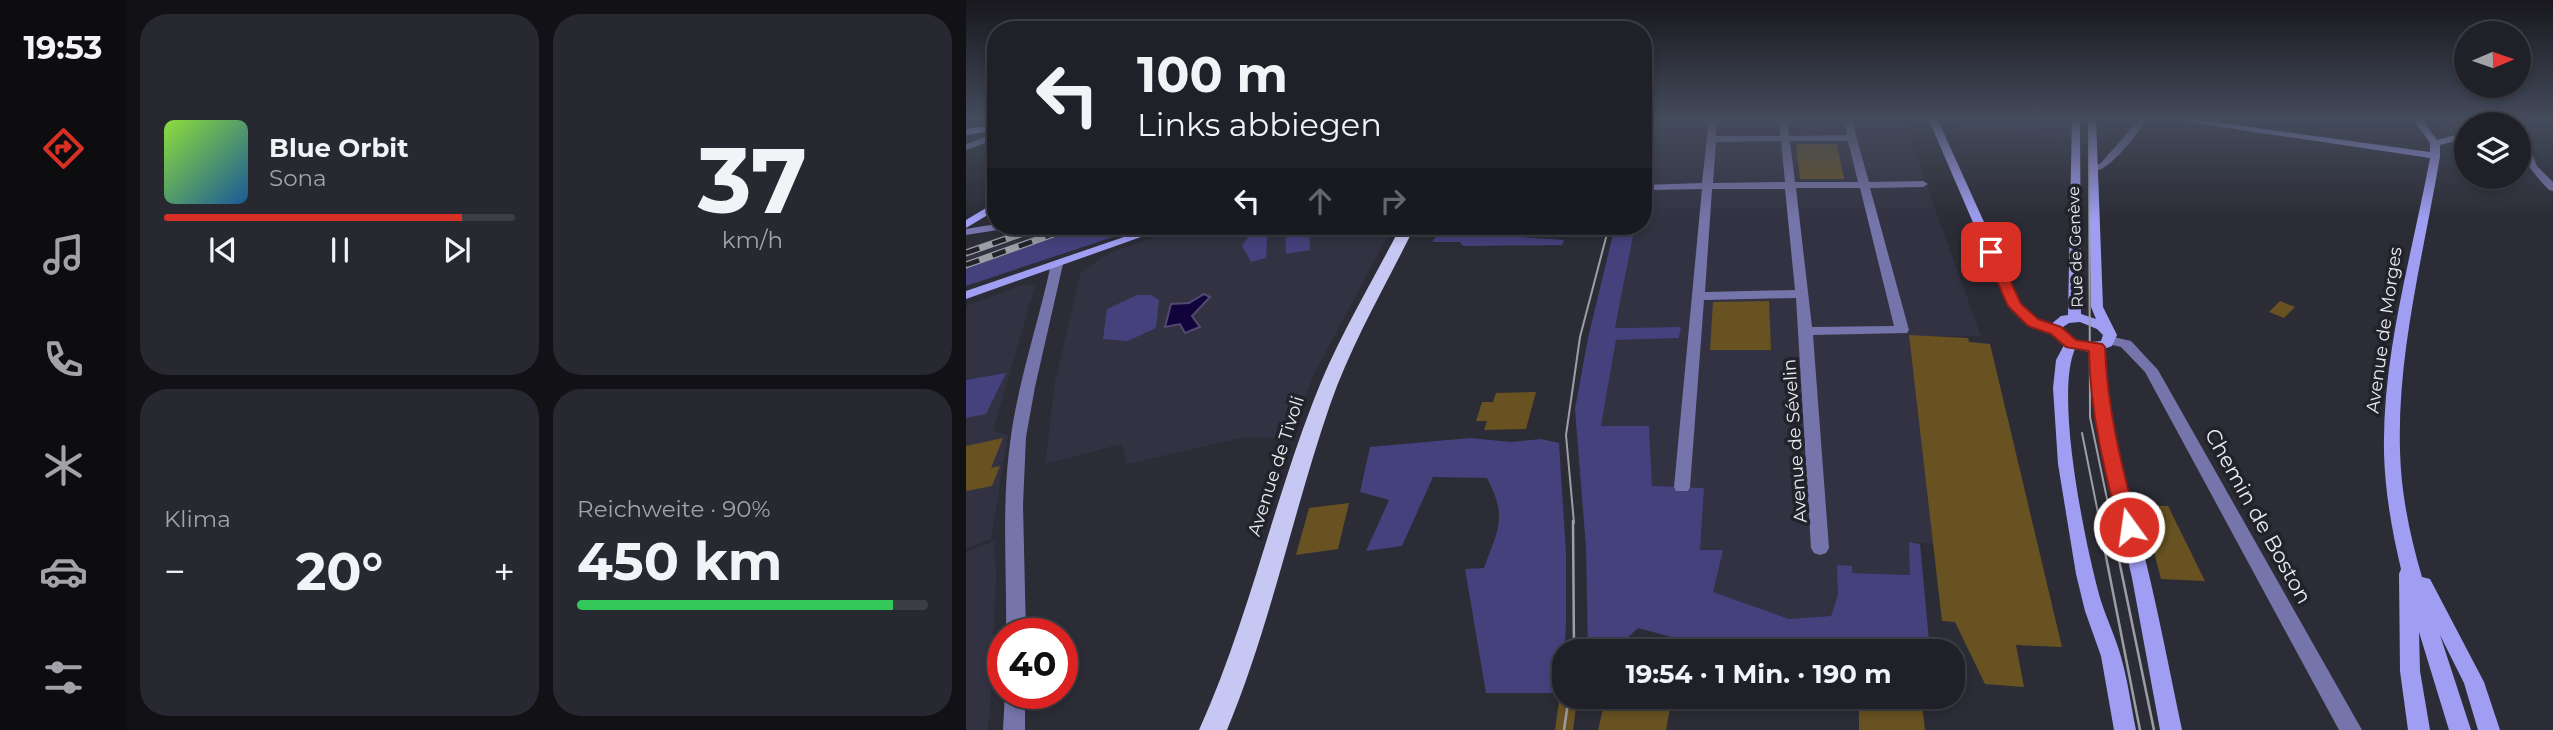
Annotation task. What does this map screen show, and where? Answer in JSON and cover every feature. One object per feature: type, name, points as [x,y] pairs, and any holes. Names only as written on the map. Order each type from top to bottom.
[{"type":"main road","name":"Avenue de Tivoli","points":[[1213,730],[1234,680],[1322,404],[1341,354],[1404,235]]},
{"type":"street","points":[[1682,487],[1710,152]]},
{"type":"street","name":"Avenue de Sévelin","points":[[1786,152],[1806,331],[1819,548]]},
{"type":"street","points":[[1806,331],[1902,330],[1856,152]]},
{"type":"street","points":[[1947,152],[2015,306],[2033,323],[2064,337],[2104,339]]},
{"type":"street","name":"Rue de Genève","points":[[2074,318],[2076,152]]},
{"type":"street","name":"Rue de Genève","points":[[2093,152],[2097,307],[2104,339],[2098,381],[2112,466],[2138,567],[2171,730]]},
{"type":"street","points":[[2093,170],[2104,165],[2115,152]]},
{"type":"street","name":"Avenue de Morges","points":[[2435,152],[2403,343],[2394,417],[2395,486],[2408,555],[2460,730]]},
{"type":"street","points":[[2531,162],[2553,188]]},
{"type":"street","points":[[1652,187],[1923,184]]},
{"type":"street","points":[[966,225],[987,211]]},
{"type":"street","points":[[966,232],[987,229]]},
{"type":"street","points":[[966,295],[1140,235]]},
{"type":"street","points":[[1016,618],[1016,462],[1024,405],[1048,315],[1057,264]]},
{"type":"street","points":[[1698,296],[1802,294]]},
{"type":"street","points":[[2104,339],[2090,320],[2074,318],[2060,321],[2064,350],[2059,373],[2058,402],[2089,594],[2111,657],[2125,730]]},
{"type":"street","name":"Chemin de Boston","points":[[2104,339],[2126,344],[2151,370],[2351,730]]},
{"type":"street","name":"Avenue de Morges","points":[[2408,555],[2410,671],[2419,730]]},
{"type":"street","name":"Avenue de Morges","points":[[2408,555],[2474,682],[2489,730]]},
{"type":"street","points":[[1014,730],[1015,709]]},
{"type":"shaded area","points":[[1652,152],[1915,152],[1981,336],[1909,336],[1934,544],[1909,542],[1911,575],[1852,573],[1838,565],[1838,595],[1831,616],[1789,619],[1713,592],[1652,486],[1649,426],[1601,427],[1616,340],[1680,338],[1680,327],[1615,328],[1633,235],[1652,235]]},
{"type":"shaded area","points":[[1004,235],[1059,235],[966,268],[966,248]]},
{"type":"shaded area","points":[[1059,235],[1119,235],[966,286],[966,268]]},
{"type":"shaded area","points":[[1161,235],[1388,235],[1314,374],[1294,428],[1279,438],[1246,437],[1127,464],[1122,444],[1045,464],[1055,382],[1081,272],[1107,254]]},
{"type":"shaded area","points":[[1250,235],[1267,235],[1266,258],[1251,262],[1242,246]]},
{"type":"shaded area","points":[[1285,235],[1309,235],[1310,250],[1286,254]]},
{"type":"shaded area","points":[[1437,235],[1521,235],[1564,240],[1562,245],[1463,246],[1460,242],[1432,242]]},
{"type":"shaded area","points":[[1613,235],[1633,235],[1615,328],[1681,327],[1679,338],[1616,340],[1601,426],[1649,426],[1652,486],[1704,488],[1700,550],[1723,550],[1713,592],[1789,619],[1831,616],[1838,595],[1837,565],[1852,566],[1852,573],[1910,575],[1909,542],[1920,544],[1929,639],[1679,639],[1638,628],[1626,639],[1588,639],[1586,548],[1575,409],[1588,338]]},
{"type":"shaded area","points":[[1025,284],[1035,286],[993,431],[1008,435],[991,539],[966,548],[966,306]]},
{"type":"shaded area","points":[[1204,294],[1210,297],[1192,316],[1200,327],[1185,333],[1180,324],[1165,327],[1171,304],[1189,303]]},
{"type":"shaded area","points":[[1137,295],[1151,295],[1159,300],[1156,328],[1128,341],[1103,339],[1107,309]]},
{"type":"shaded area","points":[[1006,373],[986,414],[966,418],[966,380]]},
{"type":"shaded area","points":[[1470,438],[1511,442],[1541,439],[1559,443],[1566,553],[1566,624],[1565,639],[1552,639],[1552,693],[1486,693],[1465,569],[1484,568],[1497,533],[1497,503],[1487,478],[1433,477],[1402,546],[1366,551],[1389,500],[1360,492],[1370,447]]},
{"type":"shaded area","points":[[994,541],[994,618],[987,618],[987,709],[990,709],[987,730],[966,730],[966,552]]},
{"type":"building","points":[[1797,152],[1839,152],[1844,179],[1800,179]]},
{"type":"building","points":[[1769,301],[1771,350],[1710,350],[1713,302]]},
{"type":"building","points":[[2280,301],[2295,307],[2284,318],[2269,312]]},
{"type":"building","points":[[1909,335],[1968,338],[1969,342],[1990,344],[2062,647],[2016,645],[2024,687],[1985,684],[1955,622],[1942,621]]},
{"type":"building","points":[[1536,392],[1526,429],[1484,430],[1487,421],[1476,421],[1482,402],[1493,402],[1496,393]]},
{"type":"building","points":[[1003,438],[991,468],[1000,466],[992,486],[966,491],[966,446]]},
{"type":"building","points":[[1349,503],[1338,549],[1296,555],[1309,508]]},
{"type":"building","points":[[2142,505],[2168,506],[2205,581],[2161,579]]},
{"type":"building","points":[[1558,709],[1576,709],[1573,730],[1555,730]]},
{"type":"building","points":[[1603,709],[1670,709],[1666,730],[1598,730]]},
{"type":"building","points":[[1859,709],[1922,709],[1925,730],[1859,730]]},
{"type":"tram line","points":[[2089,152],[2090,417],[2112,523]]},
{"type":"tram line","points":[[1574,523],[1566,435],[1580,337],[1607,235]]},
{"type":"tram line","points":[[2082,433],[2100,523]]},
{"type":"tram line","points":[[1573,521],[1574,639]]},
{"type":"tram line","points":[[2099,521],[2140,730]]},
{"type":"tram line","points":[[2111,521],[2154,730]]},
{"type":"tram line","points":[[1564,730],[1567,709]]},
{"type":"railway","points":[[966,253],[1017,235]]},
{"type":"railway","points":[[966,265],[1051,235]]},
{"type":"route","points":[[1991,252],[2015,306],[2033,323],[2056,331],[2071,344],[2097,347],[2098,381],[2112,466],[2129,527]]}]
